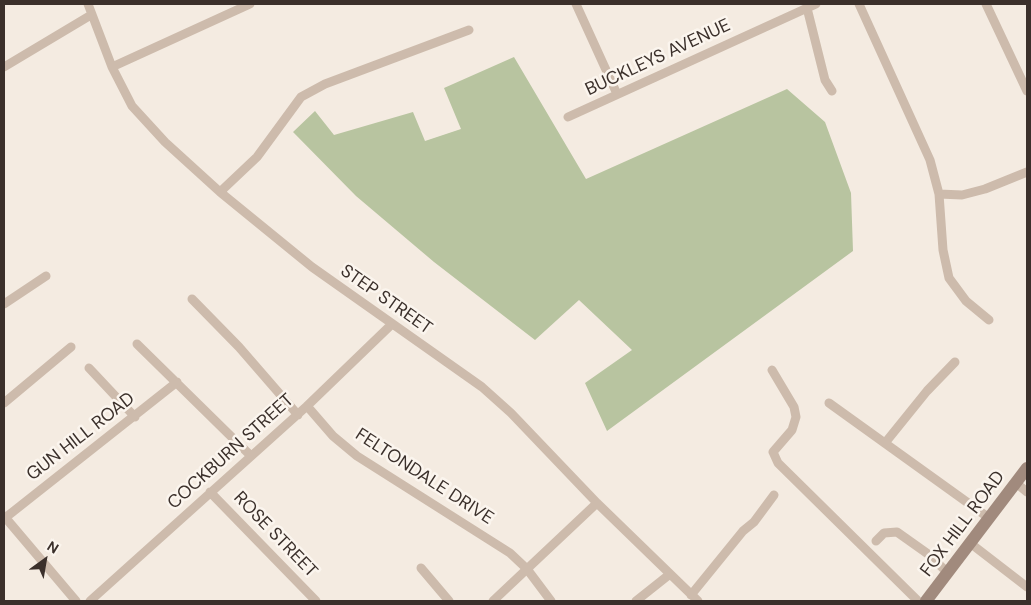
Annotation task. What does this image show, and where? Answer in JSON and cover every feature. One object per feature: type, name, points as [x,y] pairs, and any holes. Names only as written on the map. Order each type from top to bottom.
[{"type":"main road","name":"FOX HILL ROAD","points":[[926,601],[1027,468]]},
{"type":"street","name":"STEP STREET","points":[[88,4],[112,67],[132,106],[141,117],[220,192],[312,267],[489,394],[511,413],[597,503],[695,598]]},
{"type":"street","points":[[112,67],[250,4]]},
{"type":"street","points":[[576,4],[617,94]]},
{"type":"street","points":[[859,4],[921,136],[930,160],[939,194],[943,250],[949,278],[966,301],[989,320]]},
{"type":"street","points":[[986,4],[1027,91]]},
{"type":"street","points":[[812,6],[825,80],[832,91]]},
{"type":"street","name":"BUCKLEYS AVENUE","points":[[568,117],[812,6]]},
{"type":"street","points":[[4,67],[91,15]]},
{"type":"street","points":[[220,192],[257,158],[301,97],[325,84],[469,30]]},
{"type":"street","points":[[939,194],[962,195],[992,186],[1027,172]]},
{"type":"street","points":[[4,304],[46,276]]},
{"type":"street","points":[[192,300],[239,347],[298,415]]},
{"type":"street","name":"COCKBURN STREET","points":[[90,601],[250,455],[298,415],[392,324]]},
{"type":"street","points":[[137,344],[250,455]]},
{"type":"street","points":[[4,403],[71,346]]},
{"type":"street","points":[[885,443],[927,391],[956,362]]},
{"type":"street","points":[[89,368],[135,417]]},
{"type":"street","points":[[772,370],[794,407],[796,417],[792,430],[773,452],[778,463],[918,601]]},
{"type":"street","name":"GUN HILL ROAD","points":[[4,517],[135,417],[177,382]]},
{"type":"street","points":[[829,403],[989,518]]},
{"type":"street","name":"FELTONDALE DRIVE","points":[[307,406],[333,436],[356,456],[510,553],[527,569],[551,601]]},
{"type":"street","points":[[1016,483],[1027,492]]},
{"type":"street","name":"ROSE STREET","points":[[210,492],[316,601]]},
{"type":"street","points":[[695,598],[743,531],[754,522],[774,495]]},
{"type":"street","points":[[493,601],[597,503]]},
{"type":"street","points":[[4,517],[76,601]]},
{"type":"street","points":[[876,541],[884,533],[897,532],[928,554],[948,573]]},
{"type":"street","points":[[970,543],[1027,587]]},
{"type":"street","points":[[421,568],[449,601]]},
{"type":"street","points":[[636,601],[670,574]]},
{"type":"green space","points":[[514,57],[586,179],[787,89],[825,122],[851,193],[853,251],[607,431],[585,383],[632,350],[579,300],[535,340],[434,262],[356,196],[293,132],[315,111],[334,135],[413,112],[425,141],[461,129],[444,88]]}]
